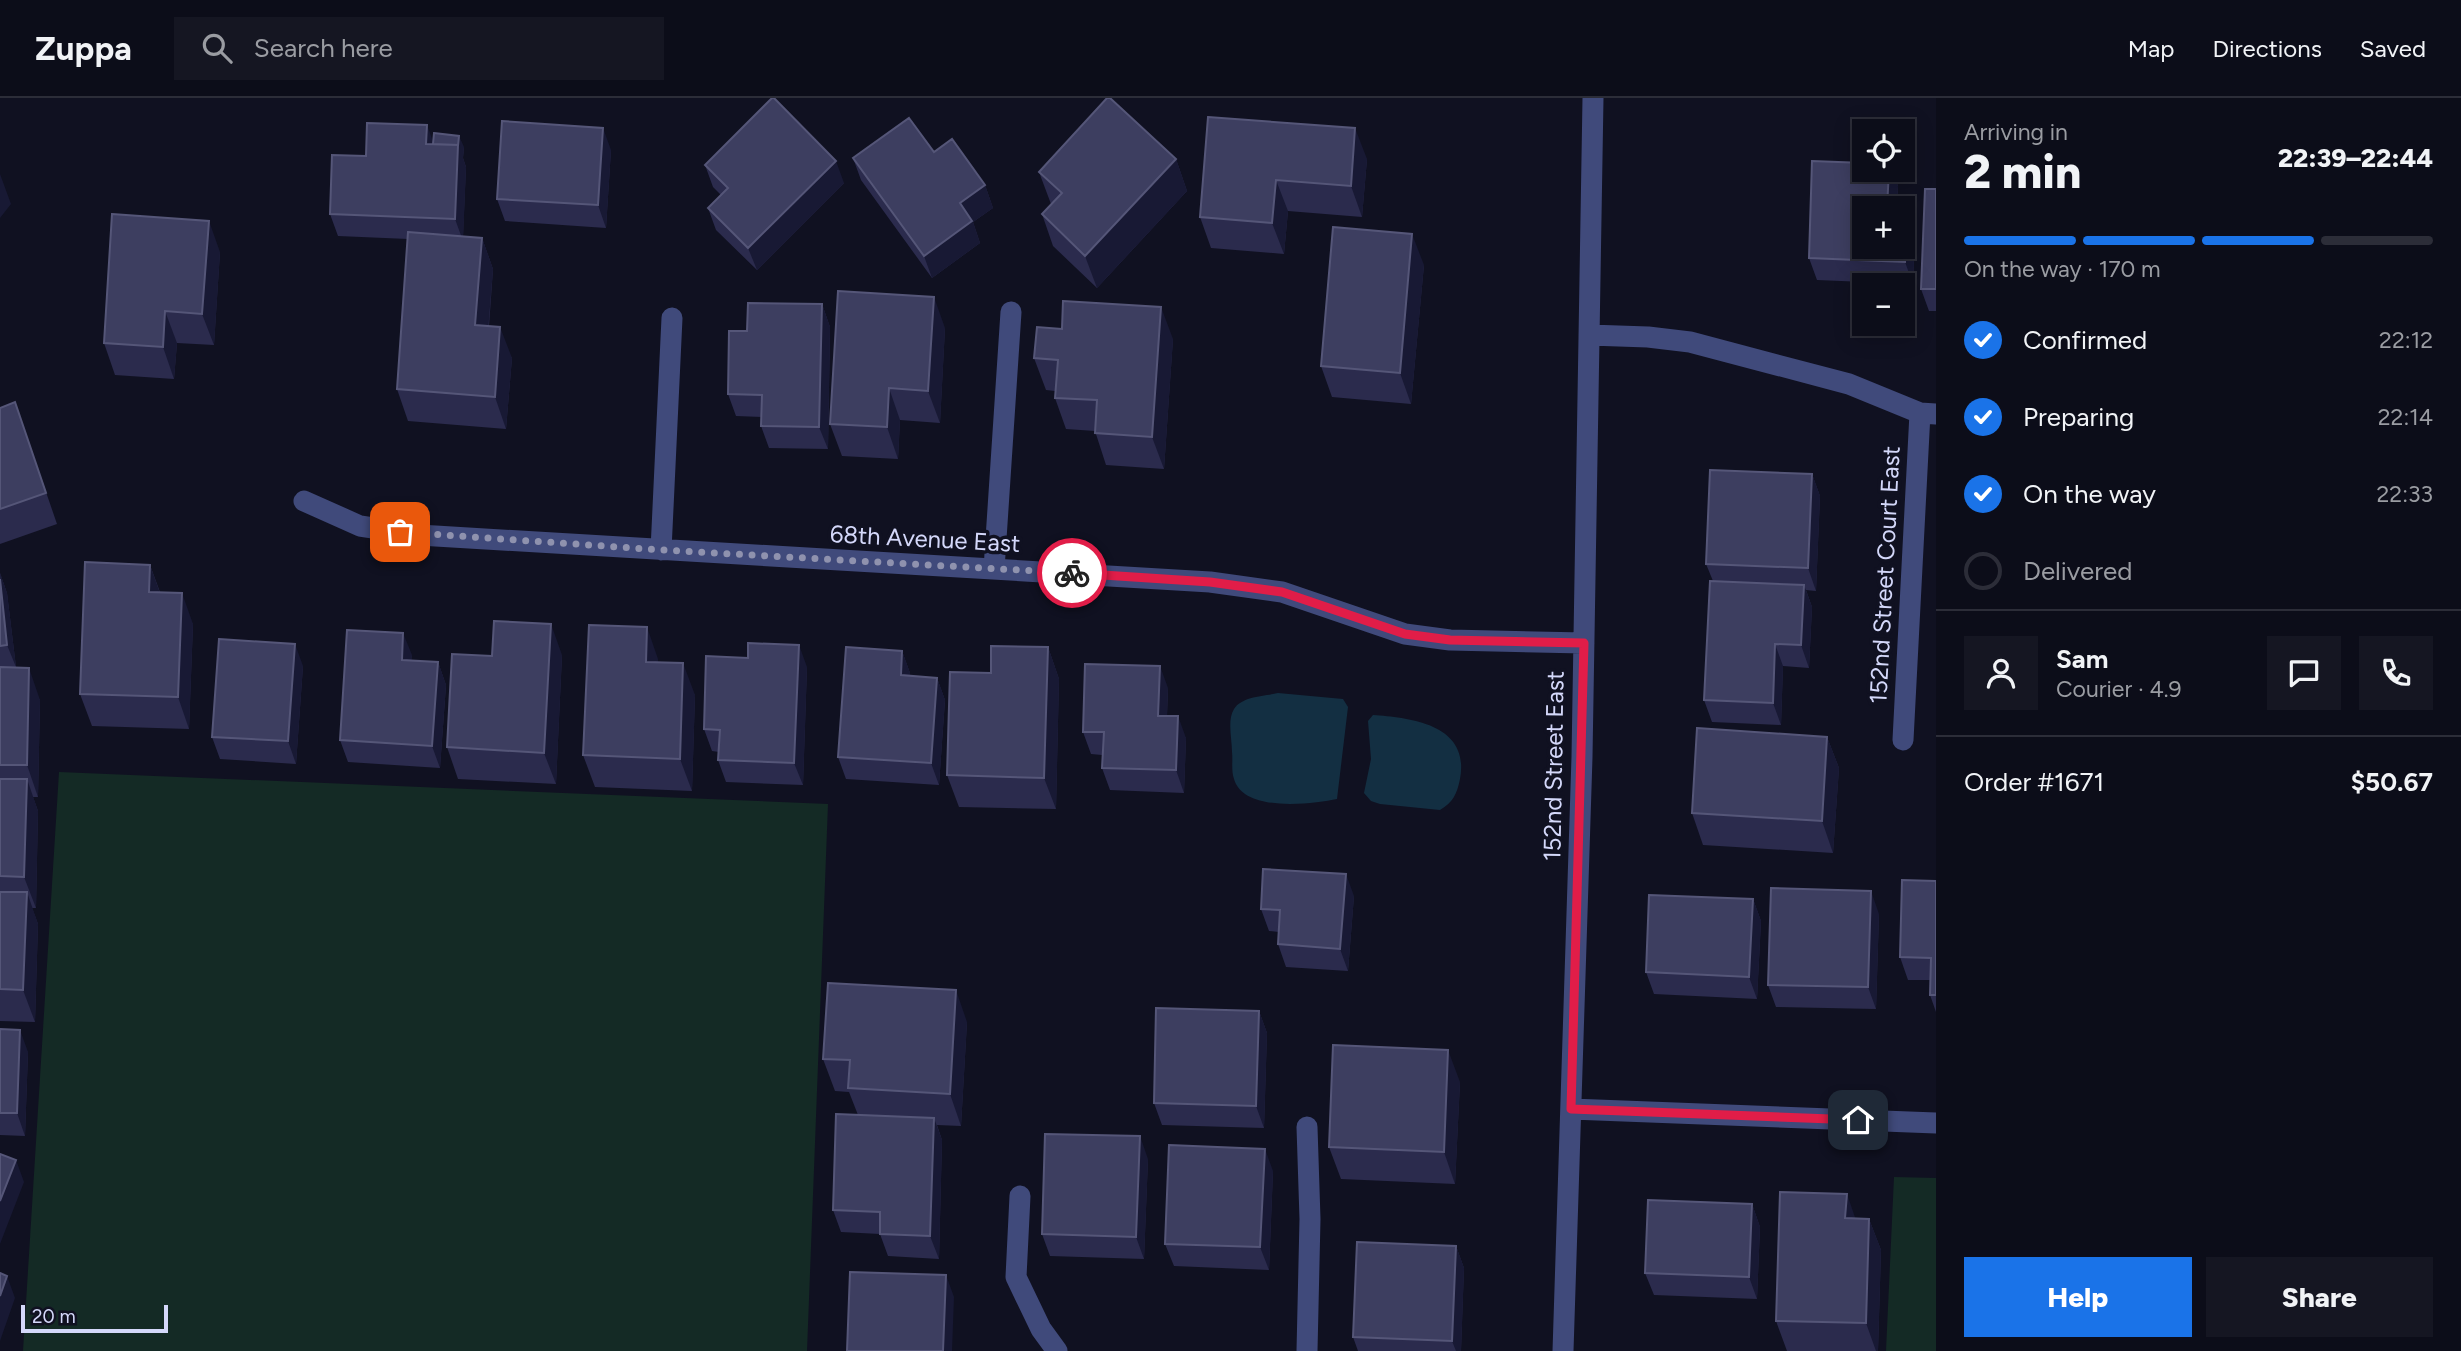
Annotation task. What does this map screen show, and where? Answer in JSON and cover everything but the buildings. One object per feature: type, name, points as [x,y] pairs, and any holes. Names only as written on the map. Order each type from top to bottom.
[{"type":"street","name":"152nd Street East","points":[[1563,1351],[1584,643],[1593,98]]},
{"type":"street","points":[[993,569],[1011,312]]},
{"type":"street","points":[[662,550],[672,318]]},
{"type":"street","points":[[1589,335],[1690,342],[1849,384],[1928,414]]},
{"type":"street","name":"152nd Street Court East","points":[[1903,740],[1928,414]]},
{"type":"street","name":"68th Avenue East","points":[[304,501],[360,526],[419,535],[1210,582],[1282,592],[1405,634],[1450,640],[1584,643]]},
{"type":"street","points":[[1571,1109],[1936,1123]]},
{"type":"street","points":[[1307,1127],[1310,1219],[1307,1351]]},
{"type":"street","points":[[1020,1196],[1016,1277],[1041,1329],[1057,1351]]},
{"type":"green space","points":[[59,772],[828,804],[807,1351],[23,1351]]},
{"type":"green space","points":[[1894,1177],[1936,1178],[1936,1351],[1886,1351]]},
{"type":"water","points":[[1278,693],[1343,699],[1348,707],[1337,799],[1280,804],[1264,802],[1240,790],[1232,769],[1232,713],[1242,701]]},
{"type":"water","points":[[1373,715],[1421,722],[1447,736],[1456,747],[1461,761],[1457,789],[1448,804],[1440,810],[1380,804],[1371,801],[1364,793],[1371,759],[1368,721]]},
{"type":"way so far","points":[[400,532],[1072,573]]},
{"type":"route","points":[[1072,573],[1210,582],[1282,592],[1405,634],[1450,640],[1584,643],[1571,1109],[1858,1120]]}]
